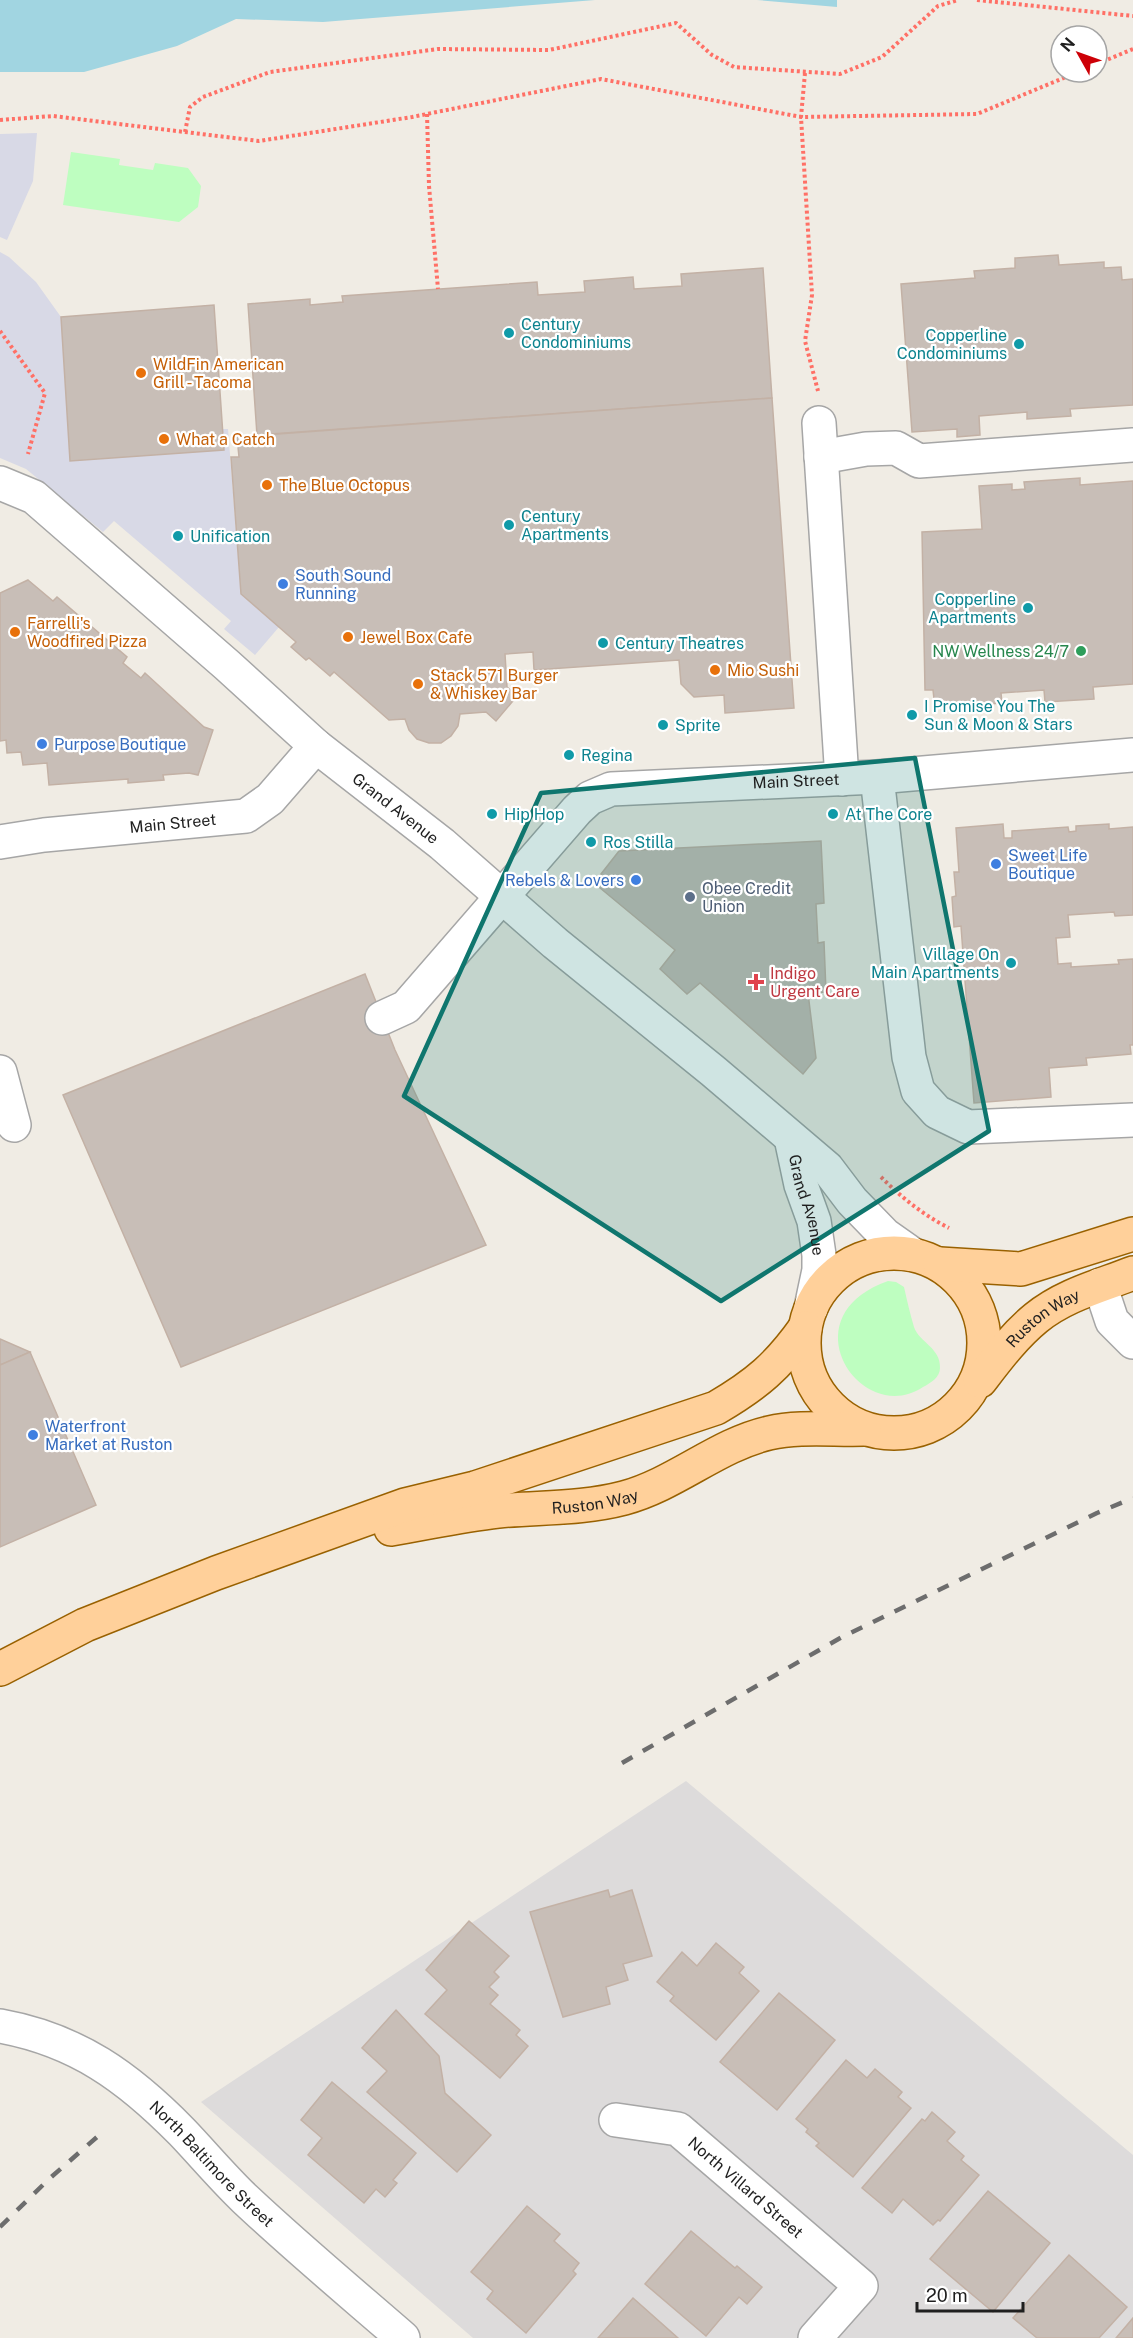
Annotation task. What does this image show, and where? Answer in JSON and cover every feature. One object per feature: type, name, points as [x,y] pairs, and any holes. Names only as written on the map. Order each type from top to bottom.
[{"type":"main road","points":[[926,1259],[956,1277],[970,1292],[979,1310],[984,1330],[985,1350],[981,1370],[973,1389],[957,1409],[937,1424],[913,1432],[888,1434],[864,1429],[833,1410],[821,1397],[806,1364],[804,1346],[808,1318],[824,1287],[842,1270],[863,1258],[888,1252],[926,1259],[1022,1269],[1133,1234]]},
{"type":"main road","name":"Ruston Way","points":[[973,1389],[1010,1343],[1036,1318],[1060,1302],[1133,1273]]},
{"type":"main road","name":"Ruston Way","points":[[0,1669],[85,1625],[216,1573],[405,1505],[475,1488],[716,1408],[749,1389],[784,1357],[808,1318]]},
{"type":"main road","name":"Ruston Way","points":[[312,1540],[484,1513],[566,1509],[594,1505],[643,1493],[724,1449],[770,1432],[799,1429],[864,1429]]},
{"type":"main road","name":"Ruston Way","points":[[0,1642],[85,1625]]},
{"type":"street","points":[[819,423],[842,779]]},
{"type":"street","points":[[821,456],[866,449],[896,448],[919,461],[1133,445]]},
{"type":"street","name":"Grand Avenue","points":[[0,483],[34,497],[227,665],[316,746],[442,844],[555,943],[713,1071],[827,1168],[852,1201],[885,1235],[926,1259]]},
{"type":"street","name":"Main Street","points":[[0,842],[246,816],[270,799],[316,746]]},
{"type":"street","name":"Main Street","points":[[382,1018],[406,1007],[577,810],[590,798],[611,789],[877,777],[1133,755]]},
{"type":"street","points":[[877,777],[909,1057],[918,1091],[937,1112],[968,1127],[1133,1120]]},
{"type":"street","points":[[0,1072],[14,1125]]},
{"type":"street","name":"Grand Avenue","points":[[791,1138],[801,1185],[814,1221],[819,1255],[819,1270],[808,1318]]},
{"type":"street","points":[[1100,1285],[1112,1321],[1133,1342]]},
{"type":"street","name":"North Baltimore Street","points":[[0,2026],[27,2031],[87,2055],[135,2088],[182,2132],[235,2190],[265,2218],[403,2338]]},
{"type":"street","name":"North Villard Street","points":[[616,2120],[678,2129],[861,2286],[814,2338]]},
{"type":"path","points":[[185,132],[190,107],[202,97],[270,72],[438,49],[549,50],[676,23],[712,55],[734,67],[840,74],[882,57],[938,6],[958,0]]},
{"type":"path","points":[[977,0],[1133,16]]},
{"type":"path","points":[[1109,59],[1133,49]]},
{"type":"path","points":[[805,73],[801,117],[812,295],[805,341],[821,406],[819,423]]},
{"type":"path","points":[[0,120],[53,116],[260,141],[427,114],[601,79],[801,117],[978,114],[1049,84]]},
{"type":"path","points":[[427,114],[429,186],[438,289]]},
{"type":"path","points":[[0,331],[45,393],[28,454]]},
{"type":"path","points":[[881,1177],[898,1194],[922,1212],[956,1230]]},
{"type":"highlighted area","points":[[915,758],[989,1131],[721,1301],[404,1096],[541,793]]},
{"type":"shaded area","points":[[37,133],[33,181],[7,240],[0,237],[0,134]]},
{"type":"shaded area","points":[[0,252],[9,257],[36,282],[61,317],[70,461],[223,450],[222,429],[228,429],[241,594],[279,627],[255,655],[224,629],[231,621],[114,521],[103,532],[26,469],[0,458]]},
{"type":"shaded area","points":[[686,1781],[1133,2155],[1133,2338],[473,2338],[201,2102]]},
{"type":"green space","points":[[71,152],[120,159],[119,165],[153,170],[155,163],[188,168],[201,186],[198,207],[179,222],[63,205]]},
{"type":"green space","points":[[888,1281],[896,1282],[904,1287],[914,1327],[920,1337],[934,1350],[940,1368],[929,1384],[900,1396],[877,1393],[858,1381],[844,1363],[838,1341],[842,1319],[858,1298]]},
{"type":"water","points":[[0,0],[595,0],[323,22],[236,19],[177,46],[84,72],[0,72]]},
{"type":"water","points":[[757,0],[837,0],[837,7]]},
{"type":"building","name":"Copperline Condominiums","points":[[1058,255],[1059,265],[1104,262],[1104,268],[1121,267],[1122,280],[1133,279],[1133,405],[1070,409],[1071,416],[1027,419],[1027,412],[979,416],[980,435],[957,437],[957,429],[912,432],[901,284],[975,278],[974,271],[1015,268],[1015,258]]},
{"type":"building","name":"Century Condominiums","points":[[763,268],[772,398],[257,435],[248,304],[310,299],[310,305],[343,302],[342,296],[537,282],[538,295],[585,292],[584,281],[633,277],[634,289],[682,286],[681,274]]},
{"type":"building","name":"WildFin American Grill - Tacoma","points":[[214,305],[224,450],[70,461],[61,317]]},
{"type":"building","name":"Century Apartments","points":[[772,398],[794,708],[725,713],[724,695],[694,697],[681,684],[679,660],[534,670],[533,652],[505,654],[507,687],[517,696],[496,721],[486,712],[460,714],[458,726],[451,736],[441,743],[429,743],[417,739],[409,730],[405,719],[389,720],[334,672],[330,676],[309,658],[306,660],[291,647],[296,642],[241,594],[231,457],[239,457],[237,437]]},
{"type":"building","name":"Copperline Apartments","points":[[1080,478],[1080,485],[1133,481],[1133,684],[1093,687],[1094,699],[1045,702],[1044,690],[1001,693],[1002,703],[935,708],[933,690],[925,690],[922,532],[982,529],[979,486],[1012,484],[1012,490],[1025,489],[1024,482]]},
{"type":"building","points":[[28,580],[53,601],[57,597],[127,657],[123,663],[141,678],[145,673],[204,727],[213,730],[198,775],[189,773],[163,775],[164,780],[128,783],[128,779],[49,785],[47,763],[23,765],[21,752],[7,753],[6,740],[0,741],[0,593]]},
{"type":"building","name":"Village On Main Apartments","points":[[1003,824],[1004,838],[1012,838],[1012,831],[1068,827],[1069,832],[1076,831],[1076,826],[1109,824],[1109,829],[1133,827],[1133,915],[1115,916],[1114,912],[1068,915],[1070,937],[1056,938],[1058,964],[1071,963],[1071,967],[1119,964],[1118,960],[1133,959],[1133,1045],[1130,1045],[1131,1054],[1086,1058],[1087,1065],[1049,1068],[1051,1097],[974,1103],[961,926],[954,927],[952,897],[956,896],[954,872],[959,872],[956,828]]},
{"type":"building","points":[[821,841],[824,903],[816,904],[818,943],[824,942],[826,992],[808,993],[816,1058],[803,1074],[700,983],[687,994],[660,969],[675,950],[594,883],[619,851]]},
{"type":"building","points":[[365,974],[395,1050],[486,1245],[181,1367],[63,1095]]},
{"type":"building","points":[[0,1339],[30,1352],[0,1365]]},
{"type":"building","name":"Waterfront Market at Ruston","points":[[30,1352],[96,1505],[0,1547],[0,1365]]},
{"type":"building","points":[[608,1890],[610,1897],[632,1890],[652,1956],[623,1964],[628,1980],[606,1987],[610,2004],[563,2017],[530,1912]]},
{"type":"building","points":[[469,1921],[509,1956],[494,1972],[499,1977],[489,1987],[498,1995],[490,2004],[520,2030],[516,2035],[528,2046],[500,2078],[425,2014],[447,1990],[426,1970]]},
{"type":"building","points":[[716,1943],[744,1967],[739,1973],[759,1991],[716,2040],[670,2001],[674,1996],[657,1982],[682,1952],[697,1966]]},
{"type":"building","points":[[779,1993],[835,2040],[777,2110],[720,2062]]},
{"type":"building","points":[[396,2010],[439,2056],[445,2093],[491,2135],[457,2172],[367,2092],[387,2071],[362,2048]]},
{"type":"building","points":[[846,2060],[867,2078],[875,2069],[902,2092],[898,2097],[911,2108],[853,2177],[816,2146],[819,2143],[796,2119]]},
{"type":"building","points":[[332,2082],[416,2153],[393,2180],[397,2183],[385,2197],[376,2189],[364,2203],[308,2155],[322,2138],[301,2120]]},
{"type":"building","points":[[932,2112],[955,2132],[947,2141],[964,2156],[961,2160],[979,2175],[940,2221],[938,2220],[933,2225],[903,2199],[892,2213],[862,2188],[922,2119],[925,2121]]},
{"type":"building","points":[[988,2191],[1050,2243],[993,2312],[930,2259]]},
{"type":"building","points":[[527,2206],[560,2234],[554,2241],[579,2263],[573,2271],[576,2274],[526,2333],[487,2299],[493,2291],[471,2272]]},
{"type":"building","points":[[691,2231],[735,2268],[737,2266],[762,2287],[747,2304],[739,2297],[706,2336],[645,2284]]},
{"type":"building","points":[[1069,2255],[1127,2307],[1099,2338],[1037,2338],[1013,2318]]},
{"type":"building","points":[[633,2298],[678,2338],[598,2338]]},
{"type":"building","points":[[1133,2318],[1133,2338],[1116,2338]]},
{"type":"railway","points":[[622,1763],[842,1637],[1097,1513],[1133,1498]]},
{"type":"railway","points":[[0,2227],[49,2179],[105,2130]]},
{"type":"place","name":"Century Condominiums","points":[[509,333]]},
{"type":"place","name":"Copperline Condominiums","points":[[1019,344]]},
{"type":"place","name":"WildFin American Grill - Tacoma","points":[[141,373]]},
{"type":"place","name":"What a Catch","points":[[164,439]]},
{"type":"place","name":"The Blue Octopus","points":[[267,485]]},
{"type":"place","name":"Century Apartments","points":[[509,525]]},
{"type":"place","name":"Unification","points":[[178,536]]},
{"type":"place","name":"South Sound Running","points":[[283,584]]},
{"type":"place","name":"Copperline Apartments","points":[[1028,608]]},
{"type":"place","name":"Farrelli's Woodfired Pizza","points":[[15,632]]},
{"type":"place","name":"Jewel Box Cafe","points":[[348,637]]},
{"type":"place","name":"Century Theatres","points":[[603,643]]},
{"type":"place","name":"NW Wellness 24/7","points":[[1081,651]]},
{"type":"place","name":"Mio Sushi","points":[[715,670]]},
{"type":"place","name":"Stack 571 Burger & Whiskey Bar","points":[[418,684]]},
{"type":"place","name":"I Promise You The Sun & Moon & Stars","points":[[912,715]]},
{"type":"place","name":"Sprite","points":[[663,725]]},
{"type":"place","name":"Purpose Boutique","points":[[42,744]]},
{"type":"place","name":"Regina","points":[[569,755]]},
{"type":"place","name":"Hip Hop","points":[[492,814]]},
{"type":"place","name":"At The Core","points":[[833,814]]},
{"type":"place","name":"Ros Stilla","points":[[591,842]]},
{"type":"place","name":"Sweet Life Boutique","points":[[996,864]]},
{"type":"place","name":"Rebels & Lovers","points":[[636,880]]},
{"type":"place","name":"Obee Credit Union","points":[[690,897]]},
{"type":"place","name":"Village On Main Apartments","points":[[1011,963]]},
{"type":"place","name":"Indigo Urgent Care","points":[[756,982]]},
{"type":"place","name":"Waterfront Market at Ruston","points":[[33,1435]]}]
